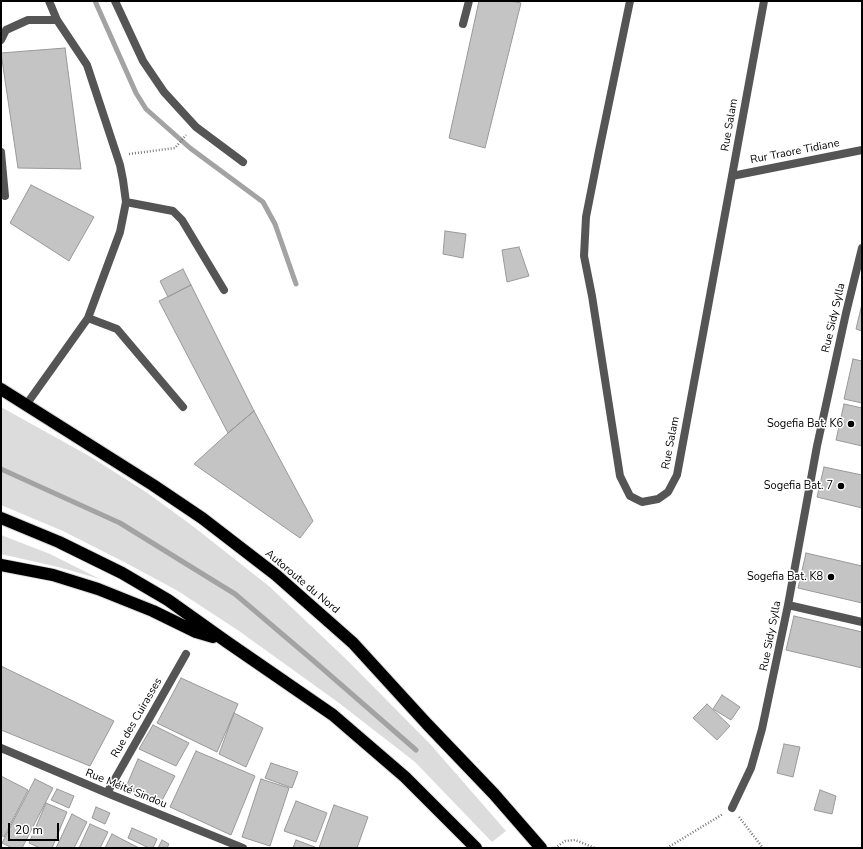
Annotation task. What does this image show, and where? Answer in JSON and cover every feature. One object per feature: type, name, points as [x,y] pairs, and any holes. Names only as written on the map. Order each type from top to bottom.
[{"type":"highway","name":"Autoroute du Nord","points":[[1,389],[202,518],[276,575],[353,643],[494,794],[541,848]]},
{"type":"highway","points":[[1,518],[59,542],[122,573],[168,600],[333,715],[405,777],[476,848]]},
{"type":"highway","points":[[1,565],[53,575],[98,589],[153,611],[196,632],[227,642]]},
{"type":"street","points":[[26,405],[88,318],[120,232],[126,202],[124,180],[117,155],[87,65],[57,20],[49,1]]},
{"type":"street","points":[[115,1],[143,61],[164,92],[196,127],[243,162]]},
{"type":"street","points":[[463,24],[469,1]]},
{"type":"street","name":"Rue Salam","points":[[630,1],[586,217],[584,256],[593,303],[620,476],[630,496],[642,502],[658,499],[668,492],[677,475],[764,1]]},
{"type":"street","points":[[1,40],[6,30],[28,20],[57,20]]},
{"type":"street","name":"Rur Traore Tidiane","points":[[732,176],[862,150]]},
{"type":"street","points":[[1,152],[5,196]]},
{"type":"street","points":[[126,202],[173,211],[182,220],[224,290]]},
{"type":"street","name":"Rue Sidy Sylla","points":[[732,808],[751,768],[762,729],[788,605],[818,446],[846,313],[862,248]]},
{"type":"street","points":[[88,318],[118,329],[183,407]]},
{"type":"street","points":[[788,605],[862,622]]},
{"type":"street","name":"Rue des Cuirasses","points":[[107,793],[186,654]]},
{"type":"street","name":"Rue Méité Sindou","points":[[1,748],[243,848]]},
{"type":"path","points":[[117,155],[175,148],[188,133]]},
{"type":"path","points":[[667,848],[732,808],[763,848]]},
{"type":"path","points":[[554,848],[565,841],[575,840],[596,848]]},
{"type":"shaded area","points":[[1,407],[91,457],[146,492],[194,527],[270,587],[348,661],[431,745],[506,831],[492,842],[415,762],[339,703],[239,631],[178,591],[63,531],[1,505]]},
{"type":"shaded area","points":[[1,535],[50,554],[100,579],[58,567],[1,554]]},
{"type":"building","points":[[479,1],[510,1],[521,3],[485,148],[449,138]]},
{"type":"building","points":[[65,48],[81,169],[18,168],[1,53]]},
{"type":"building","points":[[31,185],[94,217],[69,261],[10,223]]},
{"type":"building","points":[[445,231],[466,234],[463,258],[443,254]]},
{"type":"building","points":[[519,247],[529,276],[507,282],[502,250]]},
{"type":"building","points":[[183,269],[191,285],[168,297],[160,281]]},
{"type":"building","points":[[191,285],[254,411],[228,433],[159,301]]},
{"type":"building","points":[[862,304],[862,331],[856,329]]},
{"type":"building","points":[[853,359],[862,361],[862,403],[844,399]]},
{"type":"building","name":"Sogefia Bat. K6","points":[[844,404],[862,408],[862,446],[836,440]]},
{"type":"building","points":[[254,411],[313,521],[300,538],[194,464]]},
{"type":"building","name":"Sogefia Bat. 7","points":[[824,467],[862,475],[862,508],[817,497]]},
{"type":"building","name":"Sogefia Bat. K8","points":[[806,553],[862,566],[862,603],[798,588]]},
{"type":"building","points":[[794,616],[862,632],[862,668],[786,650]]},
{"type":"building","points":[[1,666],[114,721],[90,766],[1,730]]},
{"type":"building","points":[[181,678],[238,704],[217,752],[157,723]]},
{"type":"building","points":[[722,695],[740,707],[731,720],[713,709]]},
{"type":"building","points":[[707,704],[730,726],[717,740],[693,718]]},
{"type":"building","points":[[234,713],[263,728],[246,767],[219,754]]},
{"type":"building","points":[[153,725],[189,743],[176,766],[139,749]]},
{"type":"building","points":[[784,744],[800,747],[793,777],[777,773]]},
{"type":"building","points":[[196,751],[255,776],[231,835],[170,807]]},
{"type":"building","points":[[138,759],[175,776],[159,806],[126,787]]},
{"type":"building","points":[[271,763],[298,772],[292,788],[265,778]]},
{"type":"building","points":[[1,776],[28,790],[4,837],[1,835]]},
{"type":"building","points":[[35,779],[53,788],[22,848],[12,848],[2,843]]},
{"type":"building","points":[[261,779],[289,788],[270,846],[242,837]]},
{"type":"building","points":[[57,789],[74,796],[69,808],[51,800]]},
{"type":"building","points":[[820,790],[836,796],[832,814],[814,810]]},
{"type":"building","points":[[296,801],[327,813],[316,842],[284,831]]},
{"type":"building","points":[[46,803],[67,812],[52,848],[40,848],[29,843]]},
{"type":"building","points":[[334,805],[368,817],[357,848],[319,848]]},
{"type":"building","points":[[96,807],[110,813],[105,824],[92,818]]},
{"type":"building","points":[[72,814],[87,822],[74,848],[56,848]]},
{"type":"building","points":[[90,824],[108,832],[100,848],[79,848]]},
{"type":"building","points":[[132,828],[157,839],[153,848],[149,848],[128,838]]},
{"type":"building","points":[[112,834],[139,848],[105,848]]},
{"type":"building","points":[[162,840],[169,844],[167,848],[158,848]]},
{"type":"building","points":[[296,840],[315,847],[315,848],[293,848]]},
{"type":"waterway","points":[[95,1],[136,93],[146,109],[190,148],[263,202],[275,224],[296,284]]},
{"type":"waterway","points":[[1,469],[120,523],[235,594],[416,750]]},
{"type":"place","name":"Sogefia Bat. K6","points":[[851,424]]},
{"type":"place","name":"Sogefia Bat. 7","points":[[841,486]]},
{"type":"place","name":"Sogefia Bat. K8","points":[[831,577]]}]
